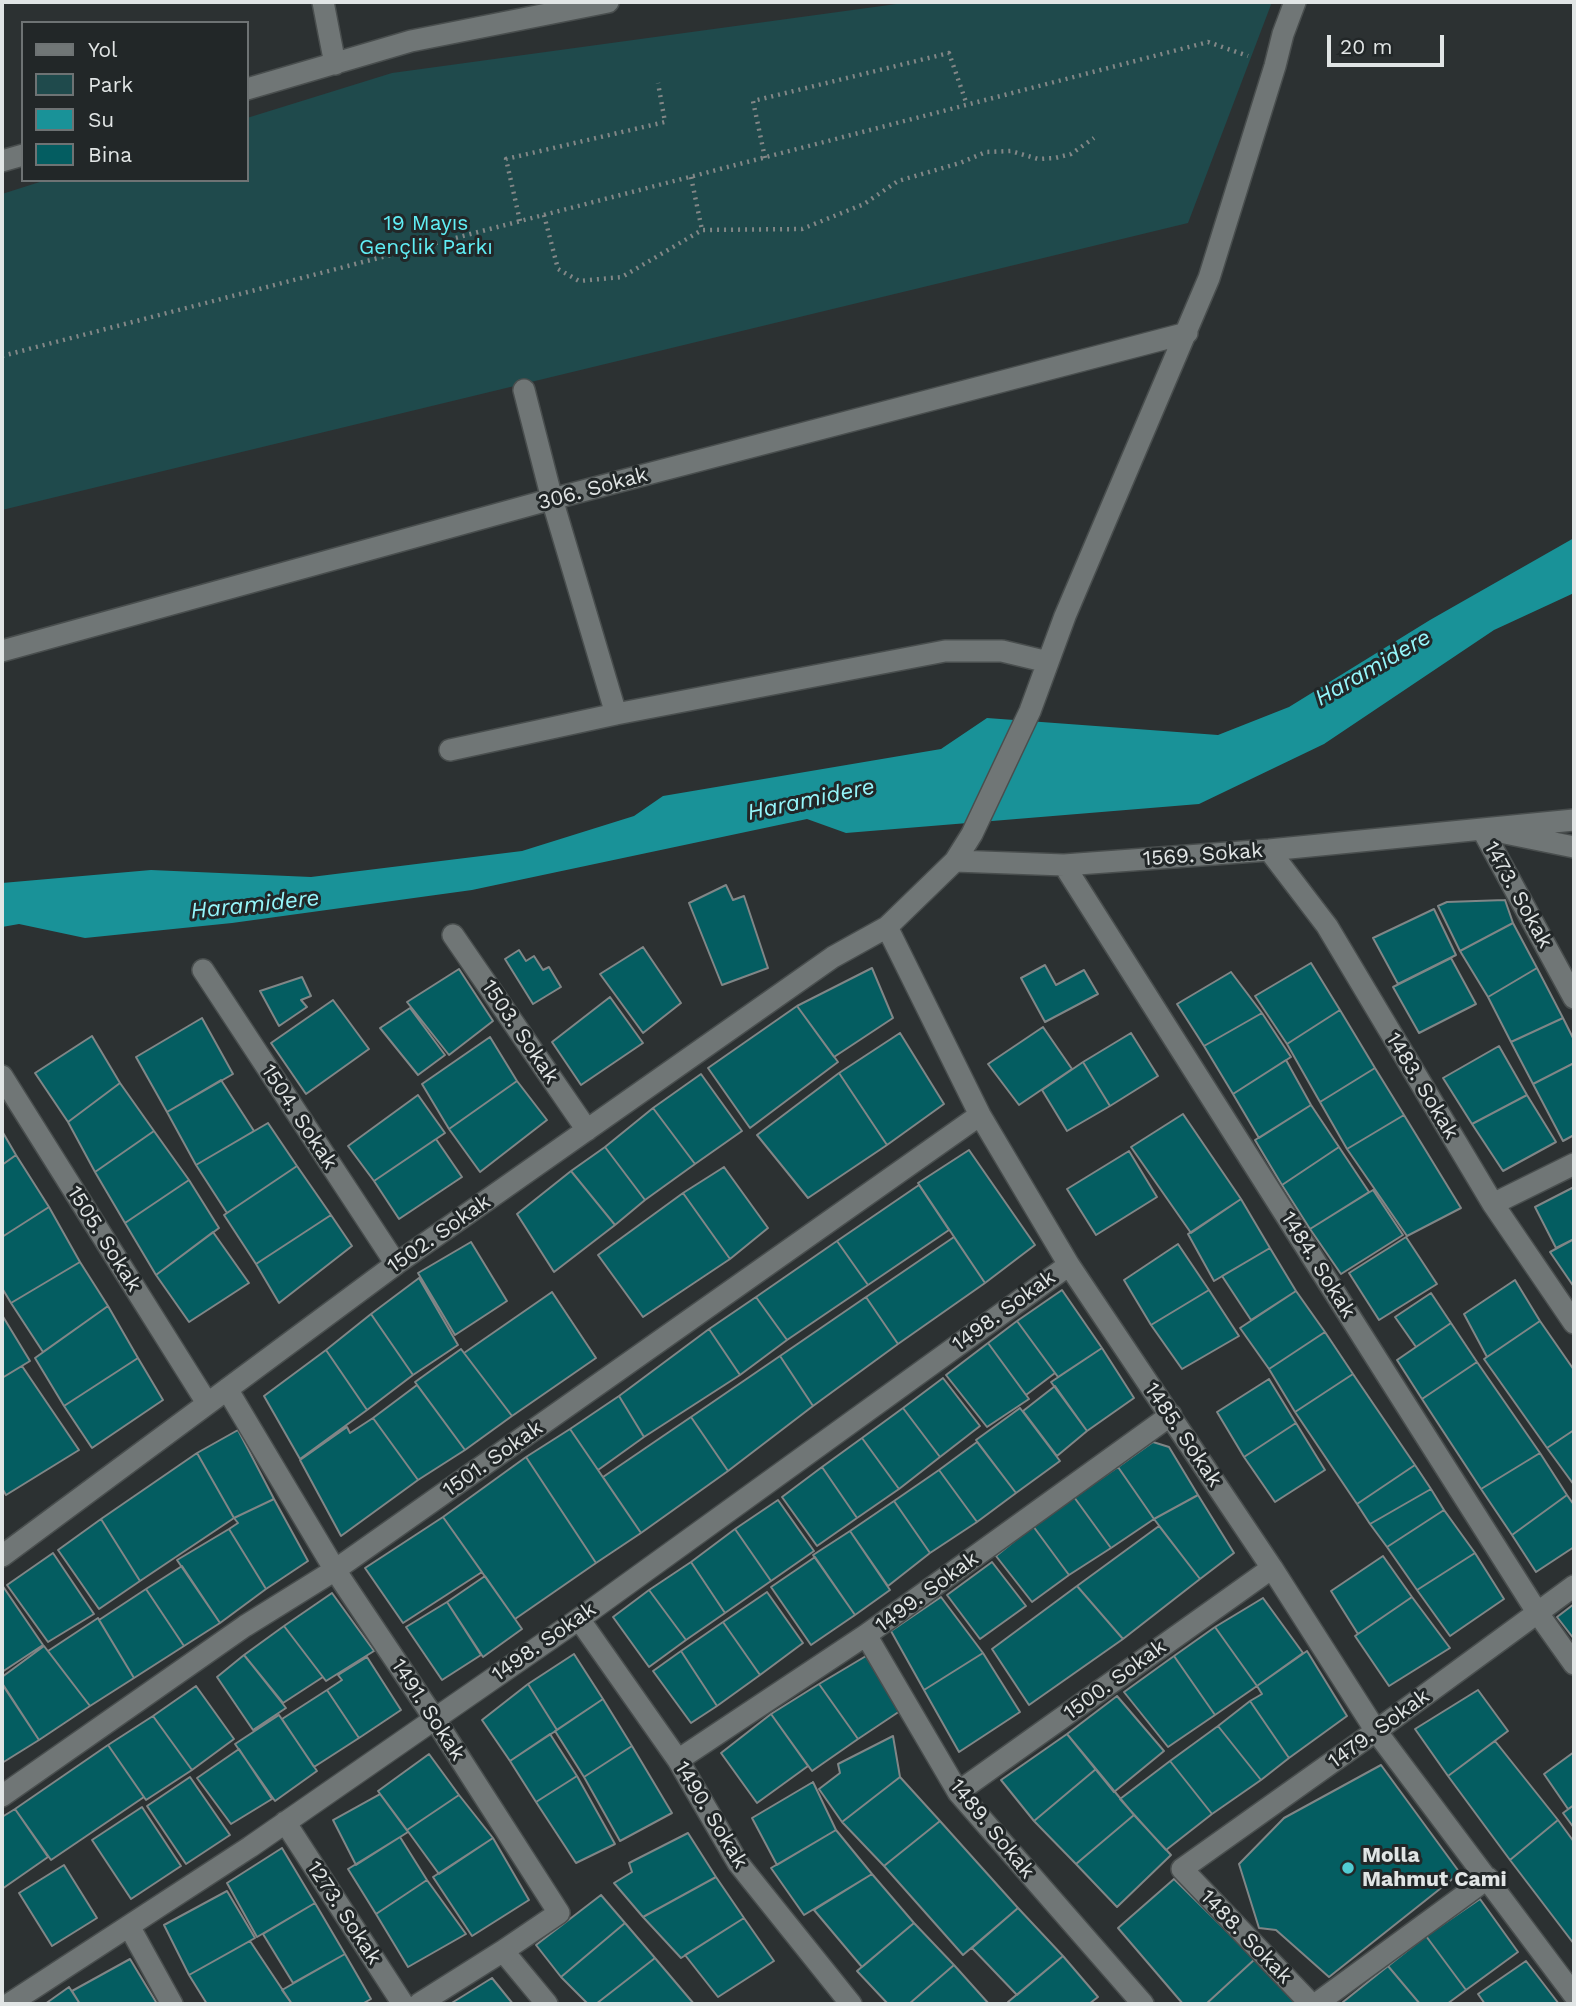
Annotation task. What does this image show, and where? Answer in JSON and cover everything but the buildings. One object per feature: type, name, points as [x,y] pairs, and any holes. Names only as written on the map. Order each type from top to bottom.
[{"type":"street","points":[[323,2],[335,64]]},
{"type":"street","points":[[248,89],[411,41],[608,2]]},
{"type":"street","points":[[887,928],[955,861],[972,834],[1030,711],[1065,616],[1209,278],[1295,2]]},
{"type":"street","points":[[2,161],[21,156]]},
{"type":"street","name":"306. Sokak","points":[[2,651],[552,499],[1187,333]]},
{"type":"street","points":[[524,390],[552,499],[616,714]]},
{"type":"street","points":[[450,750],[616,714],[945,651],[1002,651],[1048,662]]},
{"type":"street","name":"1569. Sokak","points":[[955,861],[1064,865],[1269,850],[1574,820]]},
{"type":"street","name":"1569. Sokak","points":[[1482,829],[1574,847]]},
{"type":"street","name":"1473. Sokak","points":[[1482,829],[1574,998]]},
{"type":"street","name":"1483. Sokak","points":[[1269,850],[1327,926],[1493,1204],[1574,1323]]},
{"type":"street","name":"1484. Sokak","points":[[1064,865],[1537,1612],[1574,1664]]},
{"type":"street","name":"1485. Sokak","points":[[887,928],[980,1115],[1069,1265],[1272,1568],[1376,1731],[1574,1995]]},
{"type":"street","name":"1502. Sokak","points":[[3,1552],[396,1264],[833,957],[887,928]]},
{"type":"street","name":"1503. Sokak","points":[[453,935],[587,1130]]},
{"type":"street","name":"1504. Sokak","points":[[203,970],[396,1264]]},
{"type":"street","name":"1505. Sokak","points":[[2,1076],[207,1402]]},
{"type":"street","name":"1501. Sokak","points":[[2,1796],[245,1626],[335,1570],[980,1115]]},
{"type":"street","points":[[1493,1204],[1574,1164]]},
{"type":"street","name":"1498. Sokak","points":[[9,2004],[285,1822],[579,1619],[1069,1265]]},
{"type":"street","name":"1491. Sokak","points":[[227,1389],[335,1570],[435,1717],[559,1913],[503,1951]]},
{"type":"street","name":"1499. Sokak","points":[[678,1760],[866,1635],[1171,1415]]},
{"type":"street","name":"1500. Sokak","points":[[958,1792],[1272,1568]]},
{"type":"street","name":"1479. Sokak","points":[[1182,1869],[1574,1586]]},
{"type":"street","name":"1490. Sokak","points":[[579,1619],[678,1760],[738,1863],[851,2004]]},
{"type":"street","name":"1489. Sokak","points":[[866,1635],[958,1792],[1143,2004]]},
{"type":"street","name":"1273. Sokak","points":[[285,1822],[403,2004]]},
{"type":"street","name":"1488. Sokak","points":[[1182,1869],[1313,2004]]},
{"type":"street","points":[[1313,2004],[1488,1878]]},
{"type":"street","points":[[129,1926],[172,2004]]},
{"type":"street","points":[[419,2004],[503,1951],[547,2004]]},
{"type":"path","points":[[2,356],[1208,42],[1275,66]]},
{"type":"path","points":[[765,158],[753,101],[949,53],[967,105]]},
{"type":"path","points":[[520,221],[506,159],[665,122],[659,83]]},
{"type":"path","points":[[544,215],[558,269],[579,281],[621,276],[702,230],[802,229],[864,204],[898,181],[960,163],[986,152],[1011,151],[1038,159],[1055,158],[1071,154],[1094,138]]},
{"type":"path","points":[[691,177],[702,230]]},
{"type":"green space","name":"19 Mayıs Gençlik Parkı","points":[[911,2],[1272,2],[1188,223],[2,510],[2,194],[40,182],[248,182],[248,118],[392,73]]},
{"type":"water","name":"Haramidere","points":[[1574,538],[1574,593],[1494,630],[1324,744],[1199,804],[846,833],[807,819],[472,890],[232,923],[85,938],[19,924],[2,927],[2,883],[151,870],[311,877],[522,851],[634,816],[663,796],[941,749],[987,718],[1218,735],[1289,707],[1430,620]]},
{"type":"place","name":"Molla Mahmut Cami","points":[[1348,1868]]}]
